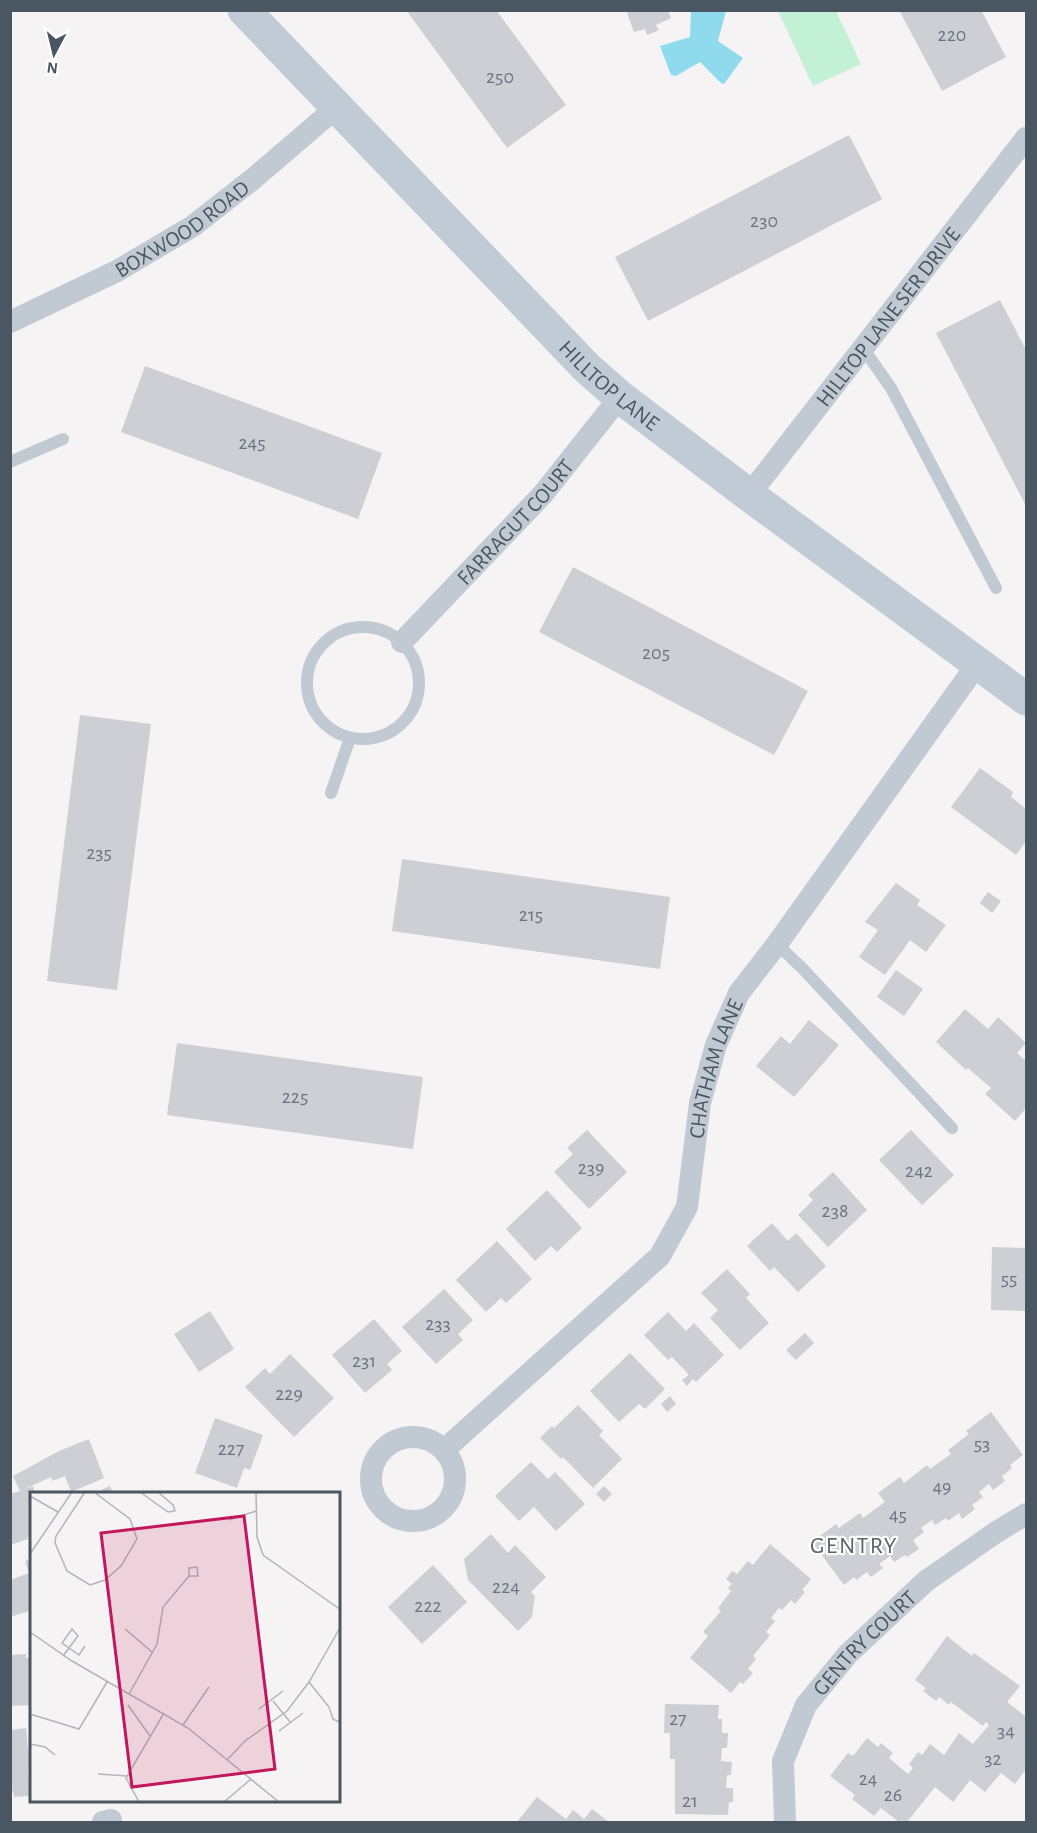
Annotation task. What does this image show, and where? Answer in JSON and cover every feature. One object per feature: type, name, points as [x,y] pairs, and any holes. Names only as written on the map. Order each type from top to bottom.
[{"type":"street","name":"HILLTOP LANE","points":[[244,10],[587,368],[620,397],[749,495],[1026,699]]},
{"type":"street","name":"BOXWOOD ROAD","points":[[10,322],[117,271],[193,226],[253,179],[337,107]]},
{"type":"street","name":"HILLTOP LANE SER DRIVE","points":[[749,495],[1026,138]]},
{"type":"street","name":"FARRAGUT COURT","points":[[402,642],[543,494],[620,397]]},
{"type":"street","name":"CHATHAM LANE","points":[[444,1450],[660,1256],[687,1207],[700,1102],[716,1045],[739,993],[777,944],[978,663]]},
{"type":"street","name":"GENTRY COURT","points":[[785,1822],[783,1761],[806,1705],[848,1654],[926,1581],[1026,1514]]},
{"type":"lane","points":[[863,348],[891,388],[996,588]]},
{"type":"lane","points":[[10,462],[63,439]]},
{"type":"lane","points":[[370,627],[391,634],[408,649],[418,668],[419,691],[413,711],[398,728],[379,738],[350,738],[335,733],[318,719],[308,698],[307,677],[314,656],[328,639],[348,629],[370,627]]},
{"type":"lane","points":[[331,792],[350,738]]},
{"type":"lane","points":[[777,944],[804,969],[952,1128]]},
{"type":"green space","points":[[778,11],[836,11],[861,64],[813,86]]},
{"type":"water","points":[[691,11],[726,11],[718,41],[743,58],[724,84],[700,62],[676,76],[671,75],[660,46],[690,37]]},
{"type":"building","points":[[406,10],[496,10],[566,105],[507,148]]},
{"type":"building","points":[[626,10],[668,10],[671,18],[656,25],[659,30],[647,35],[645,29],[634,32]]},
{"type":"building","points":[[899,10],[981,10],[1006,57],[942,91]]},
{"type":"building","points":[[849,135],[882,199],[648,321],[615,257]]},
{"type":"building","points":[[1000,300],[1026,350],[1026,506],[936,333]]},
{"type":"building","points":[[145,366],[382,453],[358,519],[121,432]]},
{"type":"building","points":[[573,567],[808,691],[774,755],[539,632]]},
{"type":"building","points":[[80,715],[151,724],[117,990],[47,981]]},
{"type":"building","points":[[980,768],[1013,792],[1011,797],[1026,809],[1026,841],[1016,855],[951,807]]},
{"type":"building","points":[[402,859],[670,897],[660,969],[392,931]]},
{"type":"building","points":[[896,883],[920,900],[917,905],[946,925],[926,952],[910,940],[885,975],[859,957],[878,930],[865,922]]},
{"type":"building","points":[[988,892],[1001,901],[992,913],[980,903]]},
{"type":"building","points":[[896,970],[923,989],[904,1016],[877,997]]},
{"type":"building","points":[[965,1009],[988,1029],[998,1017],[1026,1043],[1017,1053],[1026,1061],[1026,1108],[1015,1121],[985,1094],[991,1088],[968,1068],[966,1070],[936,1042]]},
{"type":"building","points":[[809,1020],[839,1045],[794,1097],[756,1066],[781,1036],[790,1044]]},
{"type":"building","points":[[177,1043],[423,1077],[413,1149],[167,1115]]},
{"type":"building","points":[[587,1130],[627,1172],[589,1209],[554,1172],[573,1154],[567,1148]]},
{"type":"building","points":[[911,1130],[954,1175],[922,1205],[879,1160]]},
{"type":"building","points":[[833,1172],[867,1210],[828,1247],[798,1215],[813,1200],[808,1195]]},
{"type":"building","points":[[547,1190],[582,1228],[557,1252],[551,1246],[535,1261],[506,1229]]},
{"type":"building","points":[[772,1223],[788,1241],[796,1233],[826,1266],[798,1292],[774,1267],[770,1271],[747,1246]]},
{"type":"building","points":[[497,1241],[532,1279],[506,1303],[501,1298],[486,1312],[456,1280]]},
{"type":"building","points":[[992,1247],[1026,1248],[1026,1311],[991,1310]]},
{"type":"building","points":[[727,1269],[750,1294],[746,1298],[769,1323],[740,1350],[710,1318],[718,1310],[701,1293]]},
{"type":"building","points":[[444,1289],[473,1320],[458,1334],[463,1340],[436,1364],[402,1327]]},
{"type":"building","points":[[210,1311],[234,1349],[199,1372],[174,1334]]},
{"type":"building","points":[[668,1312],[686,1331],[694,1323],[724,1355],[696,1382],[693,1379],[687,1386],[682,1380],[689,1375],[672,1357],[668,1360],[644,1335]]},
{"type":"building","points":[[374,1319],[402,1351],[387,1364],[392,1370],[365,1393],[332,1355]]},
{"type":"building","points":[[805,1333],[814,1343],[796,1360],[786,1350]]},
{"type":"building","points":[[630,1353],[665,1389],[645,1409],[639,1404],[619,1422],[590,1391]]},
{"type":"building","points":[[290,1354],[334,1398],[294,1437],[245,1387],[265,1368],[270,1374]]},
{"type":"building","points":[[670,1396],[676,1404],[667,1412],[661,1404]]},
{"type":"building","points":[[578,1405],[603,1431],[599,1435],[622,1459],[593,1488],[563,1457],[561,1459],[540,1438]]},
{"type":"building","points":[[991,1412],[1023,1455],[1010,1465],[1012,1468],[1002,1476],[1005,1481],[993,1490],[989,1484],[979,1492],[983,1497],[972,1505],[975,1509],[962,1519],[959,1513],[948,1521],[946,1518],[935,1525],[932,1520],[921,1528],[924,1532],[913,1540],[919,1549],[907,1557],[905,1555],[894,1562],[890,1556],[879,1564],[883,1568],[871,1577],[867,1572],[856,1580],[854,1577],[844,1585],[812,1542],[836,1524],[839,1528],[860,1513],[863,1518],[885,1502],[878,1493],[900,1477],[904,1483],[927,1465],[930,1469],[951,1454],[948,1450],[969,1434],[966,1431]]},
{"type":"building","points":[[215,1418],[263,1435],[250,1470],[244,1468],[237,1488],[195,1473]]},
{"type":"building","points":[[89,1439],[104,1478],[71,1492],[65,1476],[52,1481],[51,1477],[22,1490],[33,1486],[34,1492],[30,1492],[30,1536],[10,1545],[10,1494],[20,1491],[13,1476],[59,1451]]},
{"type":"building","points":[[531,1462],[548,1479],[555,1472],[585,1504],[556,1531],[534,1507],[519,1521],[495,1496]]},
{"type":"building","points":[[110,1486],[112,1492],[102,1492],[101,1490]]},
{"type":"building","points":[[604,1486],[612,1494],[604,1502],[596,1494]]},
{"type":"building","points":[[491,1534],[508,1553],[515,1545],[546,1577],[531,1592],[535,1596],[532,1617],[518,1631],[468,1580],[464,1559]]},
{"type":"building","points":[[770,1544],[811,1579],[802,1590],[805,1592],[795,1604],[791,1600],[782,1610],[779,1608],[771,1618],[775,1621],[766,1632],[770,1635],[753,1656],[756,1659],[748,1669],[753,1673],[743,1684],[740,1682],[731,1693],[690,1658],[708,1636],[703,1632],[721,1611],[718,1608],[731,1591],[728,1588],[732,1584],[726,1579],[732,1571],[737,1574],[748,1561],[753,1565]]},
{"type":"building","points":[[30,1560],[30,1611],[10,1617],[10,1580],[29,1573],[25,1561]]},
{"type":"building","points":[[433,1565],[467,1602],[422,1644],[388,1607]]},
{"type":"building","points":[[947,1636],[972,1656],[974,1653],[1020,1686],[1007,1702],[1026,1717],[1026,1769],[1015,1784],[1001,1773],[985,1792],[970,1780],[953,1802],[935,1787],[907,1822],[899,1822],[881,1808],[874,1816],[852,1799],[855,1795],[830,1776],[848,1753],[853,1756],[867,1738],[878,1747],[881,1743],[893,1753],[889,1758],[908,1774],[913,1768],[909,1764],[918,1752],[922,1755],[930,1744],[944,1755],[959,1733],[973,1744],[989,1725],[986,1722],[983,1726],[951,1702],[949,1705],[939,1697],[936,1701],[923,1691],[926,1688],[915,1680]]},
{"type":"building","points":[[26,1654],[26,1658],[30,1658],[30,1705],[10,1706],[10,1655]]},
{"type":"building","points":[[665,1704],[719,1705],[718,1719],[722,1719],[722,1733],[728,1733],[727,1748],[722,1748],[721,1761],[732,1762],[731,1775],[727,1775],[726,1788],[733,1788],[733,1802],[729,1802],[728,1815],[675,1814],[675,1759],[670,1759],[670,1733],[664,1733]]},
{"type":"building","points":[[26,1728],[28,1750],[30,1750],[30,1770],[28,1771],[30,1796],[14,1797],[13,1791],[10,1791],[10,1730]]},
{"type":"building","points":[[537,1797],[566,1819],[573,1810],[584,1819],[592,1809],[609,1822],[517,1822]]},
{"type":"district","name":"GENTRY","points":[[854,1545]]}]
